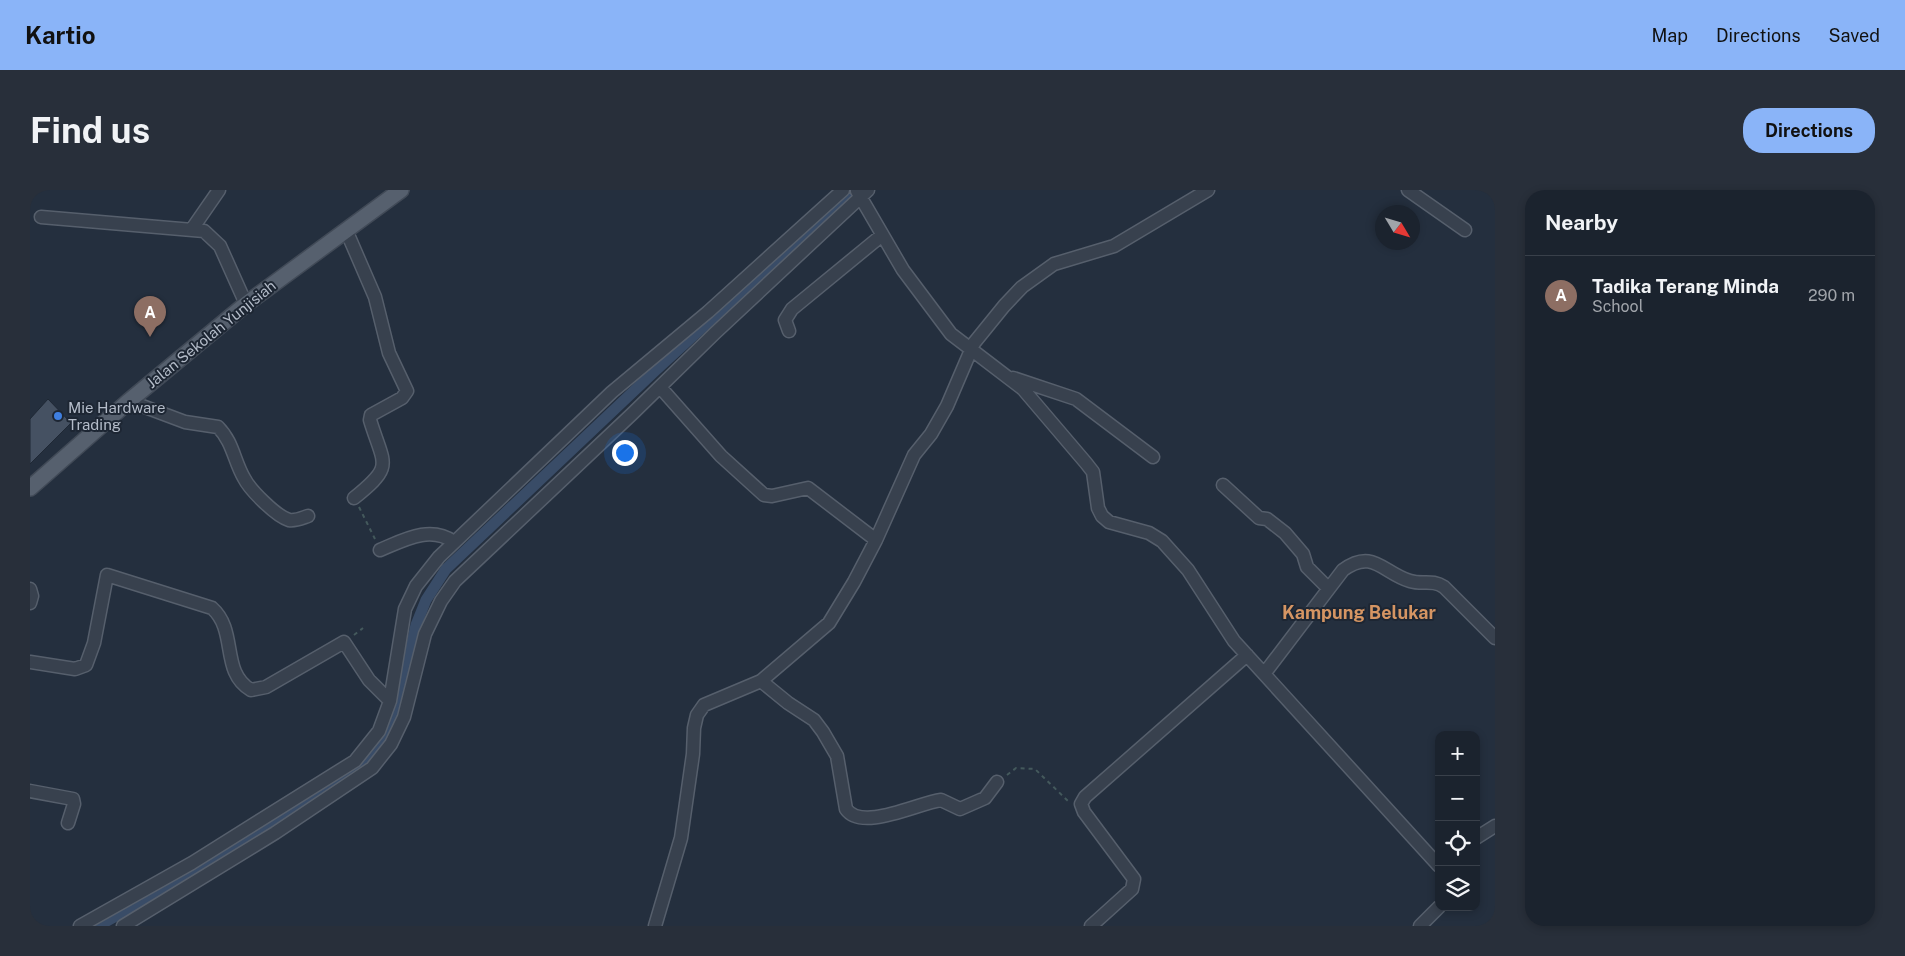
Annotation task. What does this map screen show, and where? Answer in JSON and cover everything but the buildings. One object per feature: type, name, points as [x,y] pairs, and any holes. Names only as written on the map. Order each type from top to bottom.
[{"type":"main road","name":"Jalan Sekolah Yunjisiah","points":[[30,488],[129,401],[246,304],[401,190]]},
{"type":"street","points":[[192,229],[219,190]]},
{"type":"street","points":[[123,926],[289,812],[340,781],[379,731],[390,702],[405,609],[424,573],[454,542],[612,392],[708,312],[843,190]]},
{"type":"street","points":[[655,926],[681,838],[693,754],[694,728],[697,715],[704,705],[762,681],[829,624],[876,540],[914,455],[931,434],[947,406],[972,351],[1010,299],[1022,287],[1054,264],[1114,246],[1208,190]]},
{"type":"street","points":[[1408,190],[1465,230]]},
{"type":"street","points":[[80,926],[102,920],[177,872],[289,812],[340,781],[372,768],[391,744],[404,717],[426,634],[441,601],[455,581],[861,193],[881,236],[928,304],[952,334],[972,351],[1010,377],[1034,401],[1093,472],[1098,508],[1102,516],[1109,522],[1149,533],[1162,541],[1188,570],[1234,641],[1435,861]]},
{"type":"street","points":[[41,217],[204,231],[213,237],[220,246],[246,304]]},
{"type":"street","points":[[346,230],[375,297],[389,353],[406,391],[402,398],[371,415],[370,420],[384,465],[383,470],[376,480],[354,498]]},
{"type":"street","points":[[789,331],[785,320],[792,309],[881,236]]},
{"type":"street","points":[[1010,377],[1076,398],[1152,457]]},
{"type":"street","points":[[660,387],[721,456],[764,495],[772,496],[808,488],[876,540]]},
{"type":"street","points":[[129,401],[185,422],[218,427],[229,441],[244,478],[270,507],[289,520],[298,520],[308,516]]},
{"type":"street","points":[[1223,485],[1259,518],[1267,519],[1285,533],[1303,554],[1307,567],[1328,588]]},
{"type":"street","points":[[380,550],[425,534],[447,537],[454,542]]},
{"type":"street","points":[[1264,674],[1343,570],[1361,560],[1382,565],[1396,575],[1412,582],[1436,582],[1444,587],[1495,638]]},
{"type":"street","points":[[31,665],[75,670],[86,665],[94,643],[107,575],[212,608],[221,616],[226,625],[232,665],[237,678],[243,686],[251,690],[266,687],[344,642],[369,680],[390,702]]},
{"type":"street","points":[[30,589],[32,596],[30,603]]},
{"type":"street","points":[[1091,926],[1132,889],[1134,879],[1105,842],[1081,804],[1085,797],[1247,655]]},
{"type":"street","points":[[762,681],[788,704],[814,720],[823,732],[837,756],[846,809],[849,813],[861,819],[892,814],[941,800],[960,809],[985,798],[998,782]]},
{"type":"street","points":[[30,791],[73,799],[74,804],[68,823]]},
{"type":"street","points":[[1480,835],[1495,826]]},
{"type":"street","points":[[1420,926],[1435,911]]},
{"type":"path","points":[[354,498],[380,550]]},
{"type":"path","points":[[998,782],[1016,768],[1035,769],[1060,796],[1069,802],[1081,804]]},
{"type":"waterway","points":[[98,926],[186,877],[363,764],[376,750],[396,715],[416,625],[426,600],[446,569],[655,371],[852,190]]},
{"type":"place","name":"Tadika Terang Minda","points":[[150,337]]},
{"type":"place","name":"Mie Hardware Trading","points":[[58,416]]},
{"type":"district","name":"Kampung Belukar","points":[[1359,612]]}]
